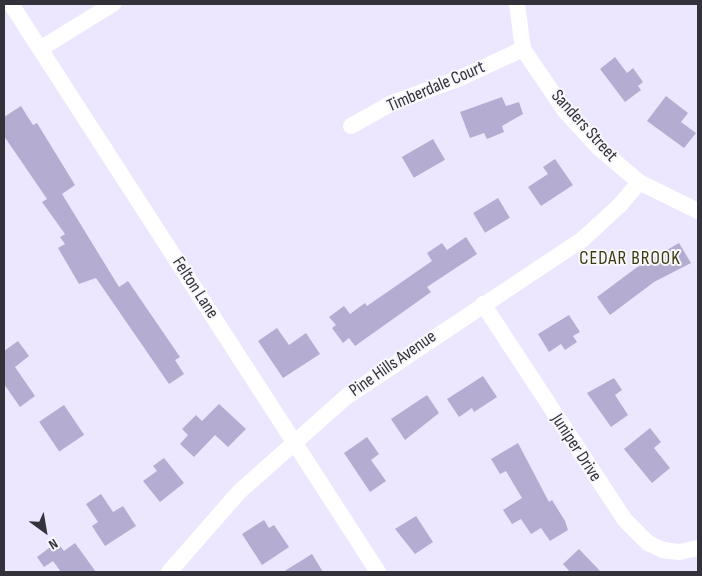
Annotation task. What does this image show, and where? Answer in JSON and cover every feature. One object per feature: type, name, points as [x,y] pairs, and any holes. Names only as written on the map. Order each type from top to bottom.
[{"type":"street","name":"Felton Lane","points":[[11,4],[378,572]]},
{"type":"street","points":[[40,49],[113,4]]},
{"type":"street","name":"Sanders Street","points":[[517,4],[523,50],[565,111],[598,148],[638,182],[698,211]]},
{"type":"street","name":"Timberdale Court","points":[[351,126],[392,103],[458,79],[523,50]]},
{"type":"street","name":"Pine Hills Avenue","points":[[168,572],[238,492],[294,442],[386,367],[583,239],[620,205],[638,182]]},
{"type":"street","name":"Juniper Drive","points":[[483,304],[624,519],[648,543],[663,550],[679,552],[698,548]]},
{"type":"building","points":[[615,57],[627,73],[633,68],[643,82],[638,86],[641,90],[625,102],[600,69]]},
{"type":"building","points":[[666,96],[688,113],[681,122],[696,133],[684,148],[647,121]]},
{"type":"building","points":[[502,97],[506,106],[519,102],[523,114],[502,126],[504,132],[487,139],[484,133],[470,138],[460,112]]},
{"type":"building","points":[[21,106],[33,125],[37,123],[75,185],[62,194],[119,287],[128,281],[180,357],[175,360],[184,374],[169,384],[96,278],[79,284],[58,248],[65,244],[60,237],[65,234],[42,202],[47,199],[4,136],[4,117]]},
{"type":"building","points":[[433,139],[445,160],[414,178],[402,157]]},
{"type":"building","points":[[555,159],[573,185],[541,206],[528,187],[548,174],[543,167]]},
{"type":"building","points":[[498,198],[510,218],[485,233],[473,213]]},
{"type":"building","points":[[466,237],[477,254],[427,287],[431,292],[355,346],[349,338],[343,343],[332,328],[336,325],[329,317],[344,306],[350,314],[365,303],[367,306],[432,261],[427,253],[442,243],[447,250]]},
{"type":"building","points":[[679,243],[691,263],[654,282],[610,315],[597,297],[636,268]]},
{"type":"building","points":[[569,315],[580,332],[573,336],[577,342],[565,350],[561,344],[549,352],[538,334]]},
{"type":"building","points":[[277,328],[289,345],[306,333],[320,354],[283,378],[258,341]]},
{"type":"building","points":[[18,341],[29,356],[15,367],[35,396],[20,407],[4,384],[4,351]]},
{"type":"building","points":[[483,376],[497,397],[474,412],[472,408],[459,417],[447,399]]},
{"type":"building","points":[[614,378],[622,390],[615,395],[628,415],[611,427],[587,393]]},
{"type":"building","points":[[427,395],[439,413],[405,440],[391,419]]},
{"type":"building","points":[[219,404],[246,429],[228,447],[215,435],[194,457],[180,444],[188,435],[182,429],[196,415],[202,421]]},
{"type":"building","points":[[64,405],[84,435],[59,452],[39,422]]},
{"type":"building","points":[[650,428],[661,442],[654,448],[670,468],[652,483],[624,449]]},
{"type":"building","points":[[367,437],[379,454],[371,460],[386,481],[370,492],[344,453]]},
{"type":"building","points":[[518,443],[549,502],[552,500],[565,521],[568,530],[550,541],[541,528],[531,534],[521,519],[512,524],[503,510],[522,498],[506,471],[500,474],[491,459]]},
{"type":"building","points":[[164,458],[184,483],[160,502],[143,481],[157,471],[153,466]]},
{"type":"building","points":[[101,494],[113,512],[123,506],[136,526],[105,546],[92,526],[98,522],[86,504]]},
{"type":"building","points":[[416,516],[433,542],[415,554],[395,529]]},
{"type":"building","points":[[264,520],[269,528],[274,525],[289,547],[262,565],[242,534]]},
{"type":"building","points":[[57,542],[64,551],[75,543],[96,572],[61,572],[53,561],[44,567],[37,557]]},
{"type":"building","points":[[579,549],[601,572],[570,572],[563,564]]},
{"type":"building","points":[[312,554],[323,572],[283,572]]},
{"type":"district","name":"CEDAR BROOK","points":[[630,259]]}]
